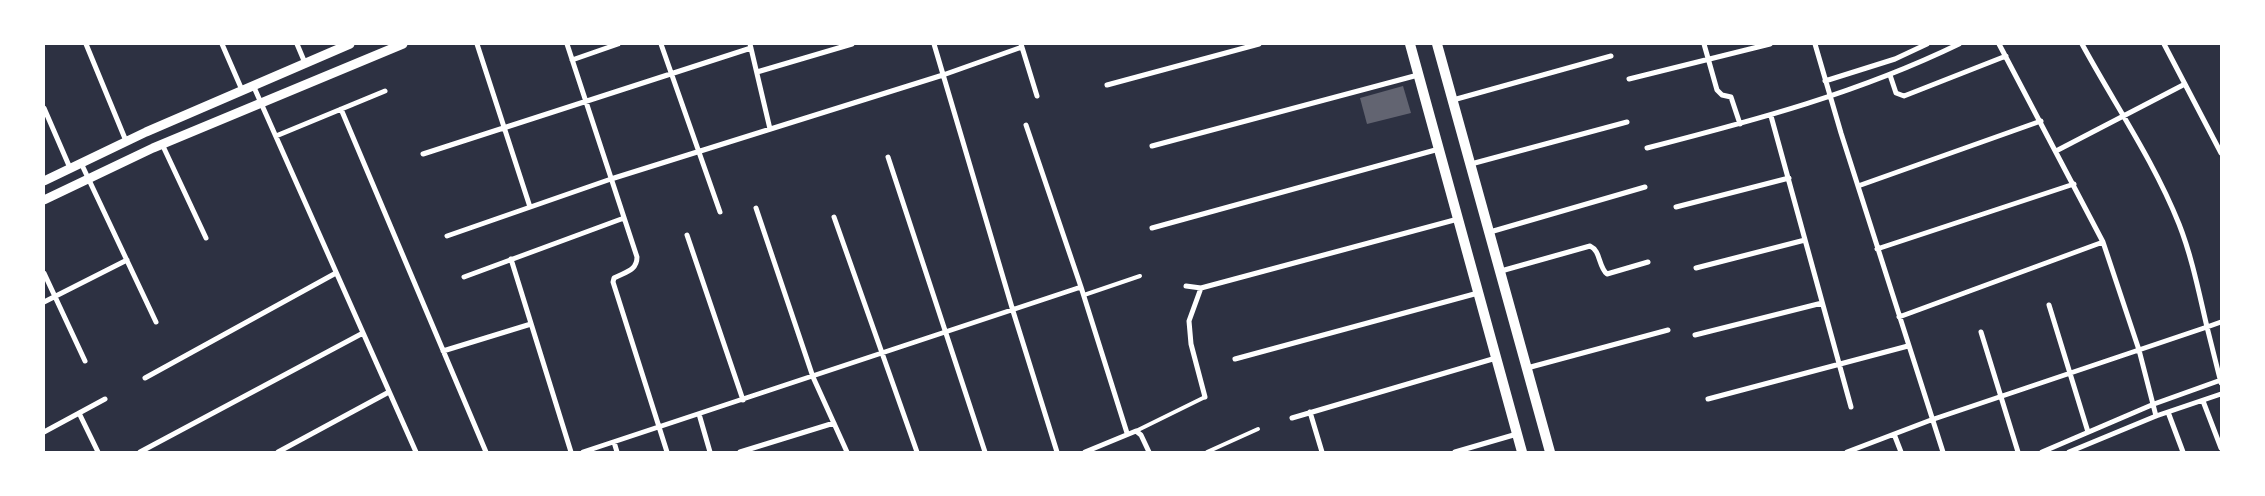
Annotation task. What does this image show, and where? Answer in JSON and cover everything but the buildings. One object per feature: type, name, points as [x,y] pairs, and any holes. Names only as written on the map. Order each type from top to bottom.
[{"type":"main road","points":[[1410,44],[1522,452]]},
{"type":"main road","points":[[1438,44],[1550,452]]},
{"type":"street","points":[[86,44],[126,141]]},
{"type":"street","points":[[222,44],[242,90]]},
{"type":"street","points":[[297,44],[305,63]]},
{"type":"street","points":[[44,181],[126,141],[350,44]]},
{"type":"street","points":[[44,200],[162,144],[403,44]]},
{"type":"street","points":[[476,44],[530,207]]},
{"type":"street","points":[[567,44],[637,257],[637,264],[633,269],[614,278],[613,282],[667,452]]},
{"type":"street","points":[[572,60],[618,44]]},
{"type":"street","points":[[661,44],[720,212]]},
{"type":"street","points":[[757,72],[852,44]]},
{"type":"street","points":[[934,44],[1012,311],[1057,452]]},
{"type":"street","points":[[1107,86],[1260,44]]},
{"type":"street","points":[[1704,44],[1717,90],[1722,95],[1731,97],[1740,124]]},
{"type":"street","points":[[1629,79],[1770,44]]},
{"type":"street","points":[[1818,44],[1825,81],[1931,420],[1943,452]]},
{"type":"street","points":[[1825,81],[1895,59],[1927,44]]},
{"type":"street","points":[[1647,148],[1771,116],[1830,97],[1890,75],[1959,44]]},
{"type":"street","points":[[1999,44],[2103,242],[2138,350],[2156,416]]},
{"type":"street","points":[[2042,452],[2154,404],[2221,381],[2192,263],[2179,225],[2162,187],[2124,116],[2082,44]]},
{"type":"street","points":[[2164,44],[2221,153]]},
{"type":"street","points":[[423,154],[586,102],[751,46],[770,129]]},
{"type":"street","points":[[447,236],[611,179],[943,75],[1022,46],[1037,96]]},
{"type":"street","points":[[1453,100],[1611,56]]},
{"type":"street","points":[[1890,75],[1896,93],[1904,96],[2006,56]]},
{"type":"street","points":[[1152,146],[1418,75]]},
{"type":"street","points":[[2056,151],[2185,84]]},
{"type":"street","points":[[253,85],[416,452]]},
{"type":"street","points":[[276,136],[385,91]]},
{"type":"street","points":[[44,108],[70,168]]},
{"type":"street","points":[[342,109],[486,452]]},
{"type":"street","points":[[1771,116],[1851,407]]},
{"type":"street","points":[[1858,186],[2040,121]]},
{"type":"street","points":[[1471,164],[1627,122]]},
{"type":"street","points":[[1026,125],[1084,295],[1127,433]]},
{"type":"street","points":[[162,144],[206,238]]},
{"type":"street","points":[[1152,228],[1439,149]]},
{"type":"street","points":[[888,157],[985,452]]},
{"type":"street","points":[[81,163],[156,322]]},
{"type":"street","points":[[1676,207],[1788,178]]},
{"type":"street","points":[[1877,249],[2074,184]]},
{"type":"street","points":[[1490,232],[1645,187]]},
{"type":"street","points":[[756,208],[813,377],[846,452]]},
{"type":"street","points":[[834,217],[884,354],[917,452]]},
{"type":"street","points":[[464,276],[624,218]]},
{"type":"street","points":[[1186,286],[1202,288],[1458,219]]},
{"type":"street","points":[[687,235],[744,400]]},
{"type":"street","points":[[1696,268],[1805,240]]},
{"type":"street","points":[[1899,317],[2103,242]]},
{"type":"street","points":[[1501,272],[1590,246],[1596,251],[1607,274],[1648,262]]},
{"type":"street","points":[[511,259],[571,452]]},
{"type":"street","points":[[44,302],[128,260]]},
{"type":"street","points":[[44,273],[85,361]]},
{"type":"street","points":[[144,378],[336,273]]},
{"type":"street","points":[[583,452],[1081,288]]},
{"type":"street","points":[[1202,288],[1189,321],[1191,344],[1205,397]]},
{"type":"street","points":[[1234,359],[1478,293]]},
{"type":"street","points":[[1694,335],[1822,303]]},
{"type":"street","points":[[2049,305],[2088,432]]},
{"type":"street","points":[[1847,452],[1931,420],[2221,322]]},
{"type":"street","points":[[443,351],[531,324]]},
{"type":"street","points":[[1527,368],[1668,330]]},
{"type":"street","points":[[1981,332],[2018,452]]},
{"type":"street","points":[[140,452],[363,333]]},
{"type":"street","points":[[1708,399],[1908,346]]},
{"type":"street","points":[[1292,418],[1496,358]]},
{"type":"street","points":[[278,452],[389,392]]},
{"type":"street","points":[[2069,452],[2156,416],[2221,394]]},
{"type":"street","points":[[44,432],[105,399]]},
{"type":"street","points":[[2203,401],[2221,448]]},
{"type":"street","points":[[1310,412],[1322,452]]},
{"type":"street","points":[[2168,412],[2182,452]]},
{"type":"street","points":[[79,413],[98,452]]},
{"type":"street","points":[[699,414],[710,452]]},
{"type":"street","points":[[740,452],[759,449],[834,423]]},
{"type":"street","points":[[1085,452],[1127,433],[1136,431],[1141,435],[1149,452]]},
{"type":"street","points":[[1455,452],[1517,434]]},
{"type":"street","points":[[1894,434],[1901,452]]},
{"type":"street","points":[[614,442],[617,452]]},
{"type":"lane","points":[[1084,295],[1140,276]]},
{"type":"lane","points":[[1136,431],[1205,397]]},
{"type":"lane","points":[[1207,452],[1258,429]]}]
